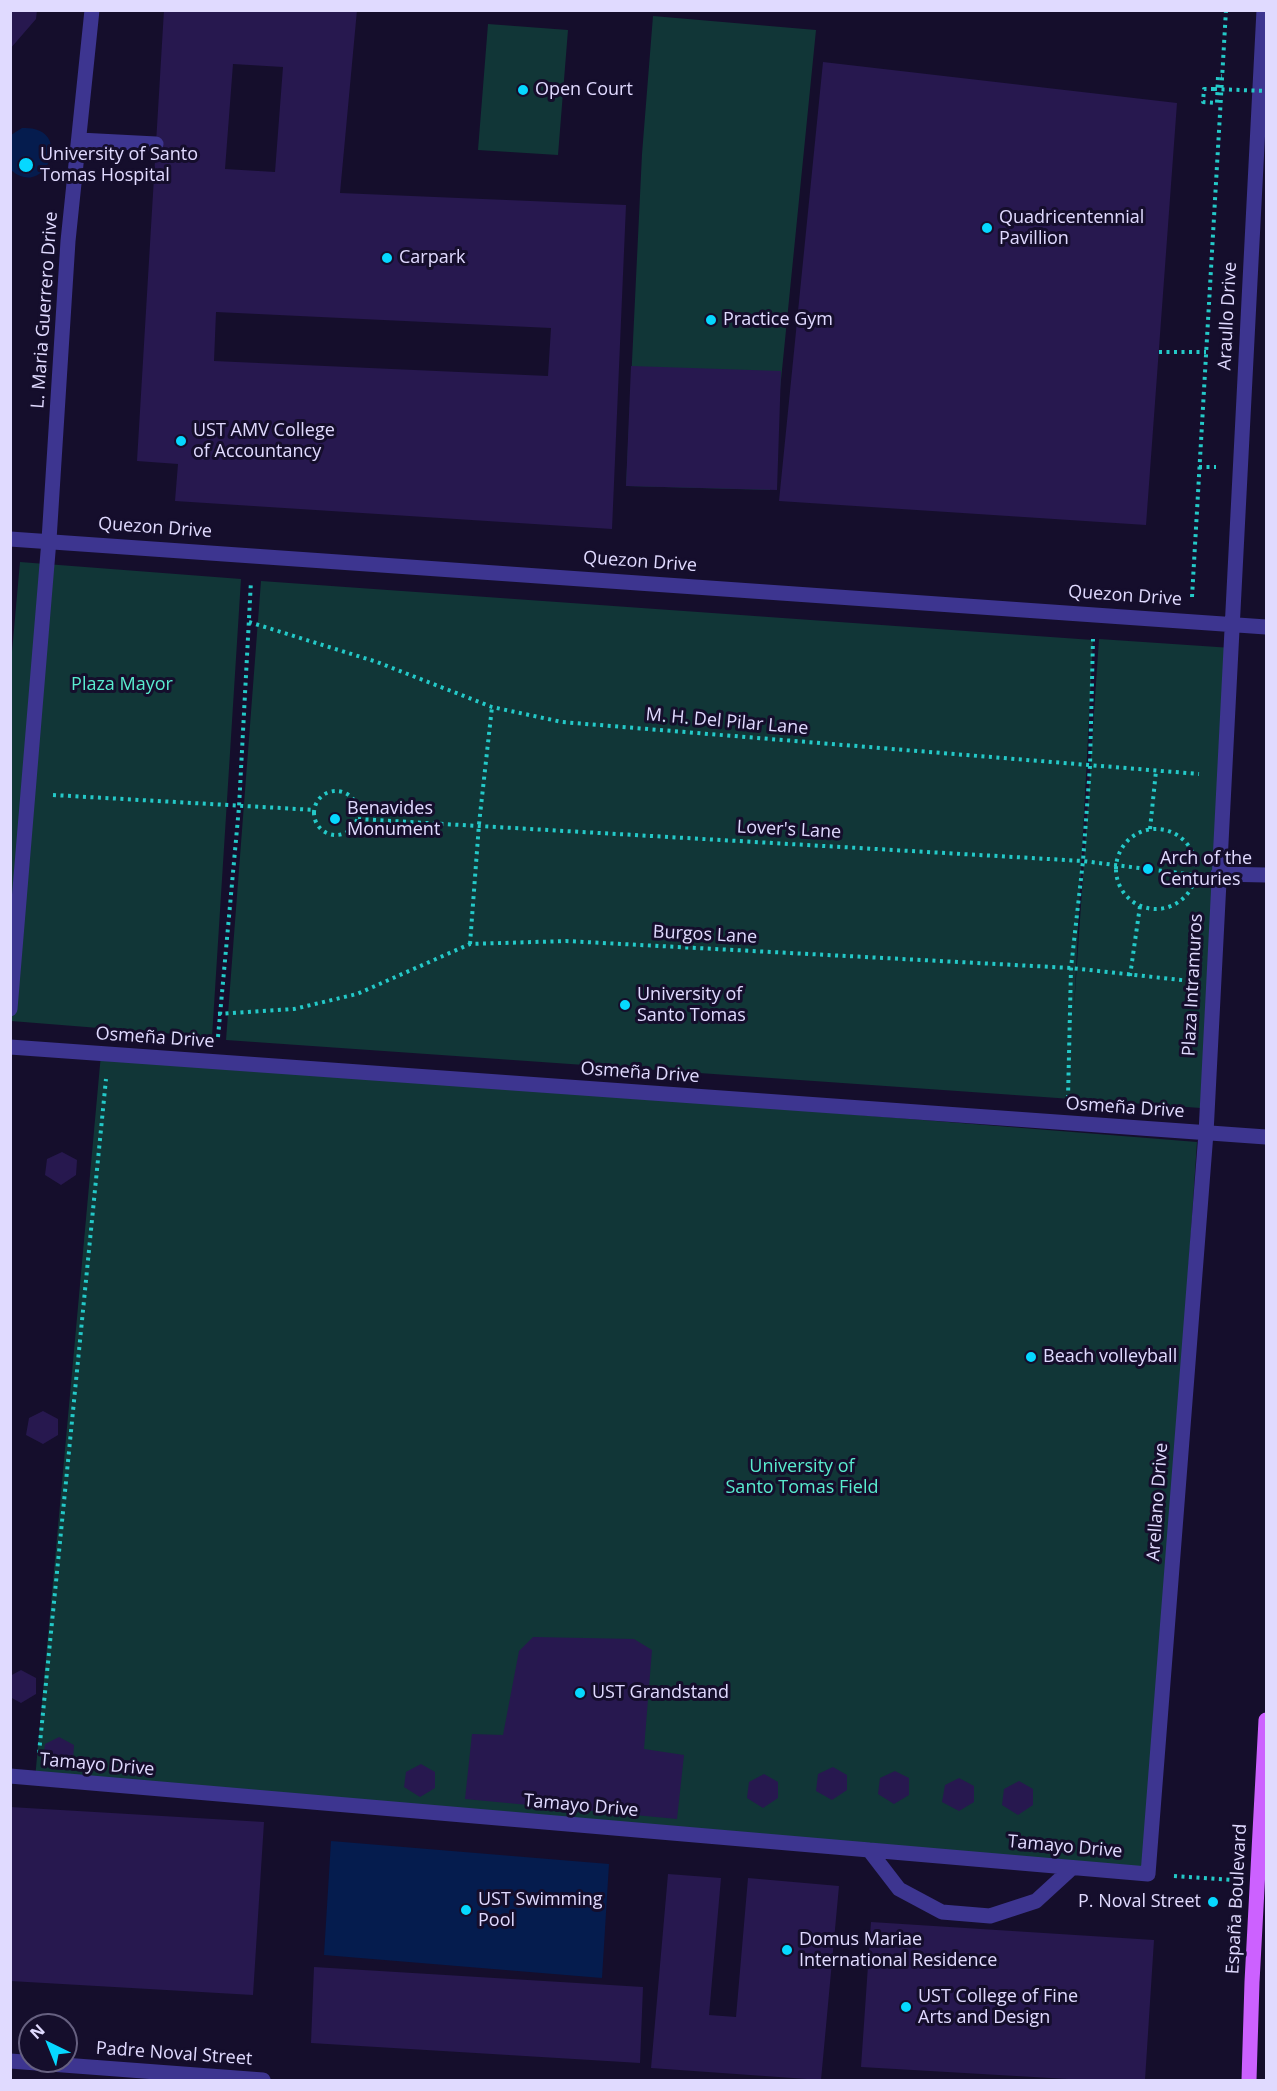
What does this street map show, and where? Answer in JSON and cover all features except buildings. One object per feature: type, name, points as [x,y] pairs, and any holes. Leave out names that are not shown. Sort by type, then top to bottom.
[{"type":"main road","name":"España Boulevard","points":[[1249,2080],[1266,1720]]},
{"type":"street","name":"L. Maria Guerrero Drive","points":[[10,1009],[50,540],[68,241],[92,10]]},
{"type":"street","name":"Araullo Drive","points":[[1230,623],[1264,10]]},
{"type":"street","points":[[79,140],[156,144]]},
{"type":"street","name":"Quezon Drive","points":[[10,539],[1094,613],[1266,627]]},
{"type":"street","name":"Plaza Intramuros","points":[[1206,1133],[1230,623]]},
{"type":"street","points":[[1218,874],[1266,875]]},
{"type":"street","name":"Osmeña Drive","points":[[10,1047],[1266,1137]]},
{"type":"street","name":"Arellano Drive","points":[[1149,1874],[1206,1133]]},
{"type":"street","name":"Tamayo Drive","points":[[10,1776],[1149,1874]]},
{"type":"street","points":[[869,1850],[899,1889],[942,1912],[981,1916],[990,1916],[1036,1900],[1072,1868]]},
{"type":"street","name":"Padre Noval Street","points":[[10,2061],[263,2080]]},
{"type":"path","points":[[1190,620],[1226,10]]},
{"type":"path","points":[[1222,76],[1218,76],[1217,103],[1203,102],[1204,89],[1214,89],[1266,91]]},
{"type":"path","points":[[1158,352],[1206,352]]},
{"type":"path","points":[[218,1062],[218,1014],[239,807],[252,555]]},
{"type":"path","points":[[1067,1123],[1071,968],[1083,861],[1090,766],[1094,613]]},
{"type":"path","name":"M. H. Del Pilar Lane","points":[[249,622],[377,662],[492,707],[562,722],[1208,775]]},
{"type":"path","points":[[470,944],[479,825],[492,707]]},
{"type":"path","points":[[1150,829],[1156,771]]},
{"type":"path","points":[[341,792],[353,799],[358,819],[349,831],[336,835],[328,834],[318,824],[315,810],[317,804],[327,793],[341,792]]},
{"type":"path","points":[[28,793],[315,810]]},
{"type":"path","name":"Lover's Lane","points":[[358,819],[1083,861],[1212,877],[1218,874]]},
{"type":"path","points":[[1150,829],[1169,831],[1186,842],[1195,859],[1196,875],[1190,890],[1175,904],[1159,908],[1140,906],[1125,894],[1120,886],[1116,865],[1127,841],[1150,829]]},
{"type":"path","points":[[1130,976],[1140,906]]},
{"type":"path","name":"Burgos Lane","points":[[218,1014],[294,1010],[357,994],[470,944],[566,941],[1071,968],[1191,981]]},
{"type":"path","points":[[41,1780],[38,1769],[106,1079],[118,1080]]},
{"type":"path","points":[[1198,1878],[1257,1882]]},
{"type":"green space","name":"Practice Gym","points":[[653,16],[816,30],[770,490],[626,486],[642,154]]},
{"type":"green space","name":"Open Court","points":[[488,24],[568,30],[558,155],[478,150]]},
{"type":"green space","name":"Plaza Mayor","points":[[20,562],[241,579],[212,1037],[11,1021],[10,674]]},
{"type":"green space","points":[[261,581],[1093,640],[1074,1008],[1099,639],[1232,648],[1201,1108],[226,1040]]},
{"type":"green space","name":"University of Santo Tomas Field","points":[[101,1054],[1197,1142],[1148,1874],[35,1779]]},
{"type":"water","points":[[22,128],[38,130],[48,138],[51,148],[50,160],[44,170],[35,176],[24,177],[11,170],[11,135]]},
{"type":"water","name":"UST Swimming Pool","points":[[331,1841],[609,1864],[602,1978],[324,1955]]},
{"type":"place","name":"Open Court","points":[[523,90]]},
{"type":"place","name":"University of Santo Tomas Hospital","points":[[26,165]]},
{"type":"place","name":"Quadricentennial Pavillion","points":[[987,228]]},
{"type":"place","name":"Carpark","points":[[387,258]]},
{"type":"place","name":"Practice Gym","points":[[711,320]]},
{"type":"place","name":"UST AMV College of Accountancy","points":[[181,441]]},
{"type":"place","name":"Benavides Monument","points":[[335,819]]},
{"type":"place","name":"Arch of the Centuries","points":[[1148,869]]},
{"type":"place","name":"University of Santo Tomas","points":[[625,1005]]},
{"type":"place","name":"Beach volleyball","points":[[1031,1357]]},
{"type":"place","name":"UST Grandstand","points":[[580,1693]]},
{"type":"place","name":"P. Noval Street","points":[[1213,1902]]},
{"type":"place","name":"UST Swimming Pool","points":[[466,1910]]},
{"type":"place","name":"Domus Mariae International Residence","points":[[787,1950]]},
{"type":"place","name":"UST College of Fine Arts and Design","points":[[906,2007]]}]
